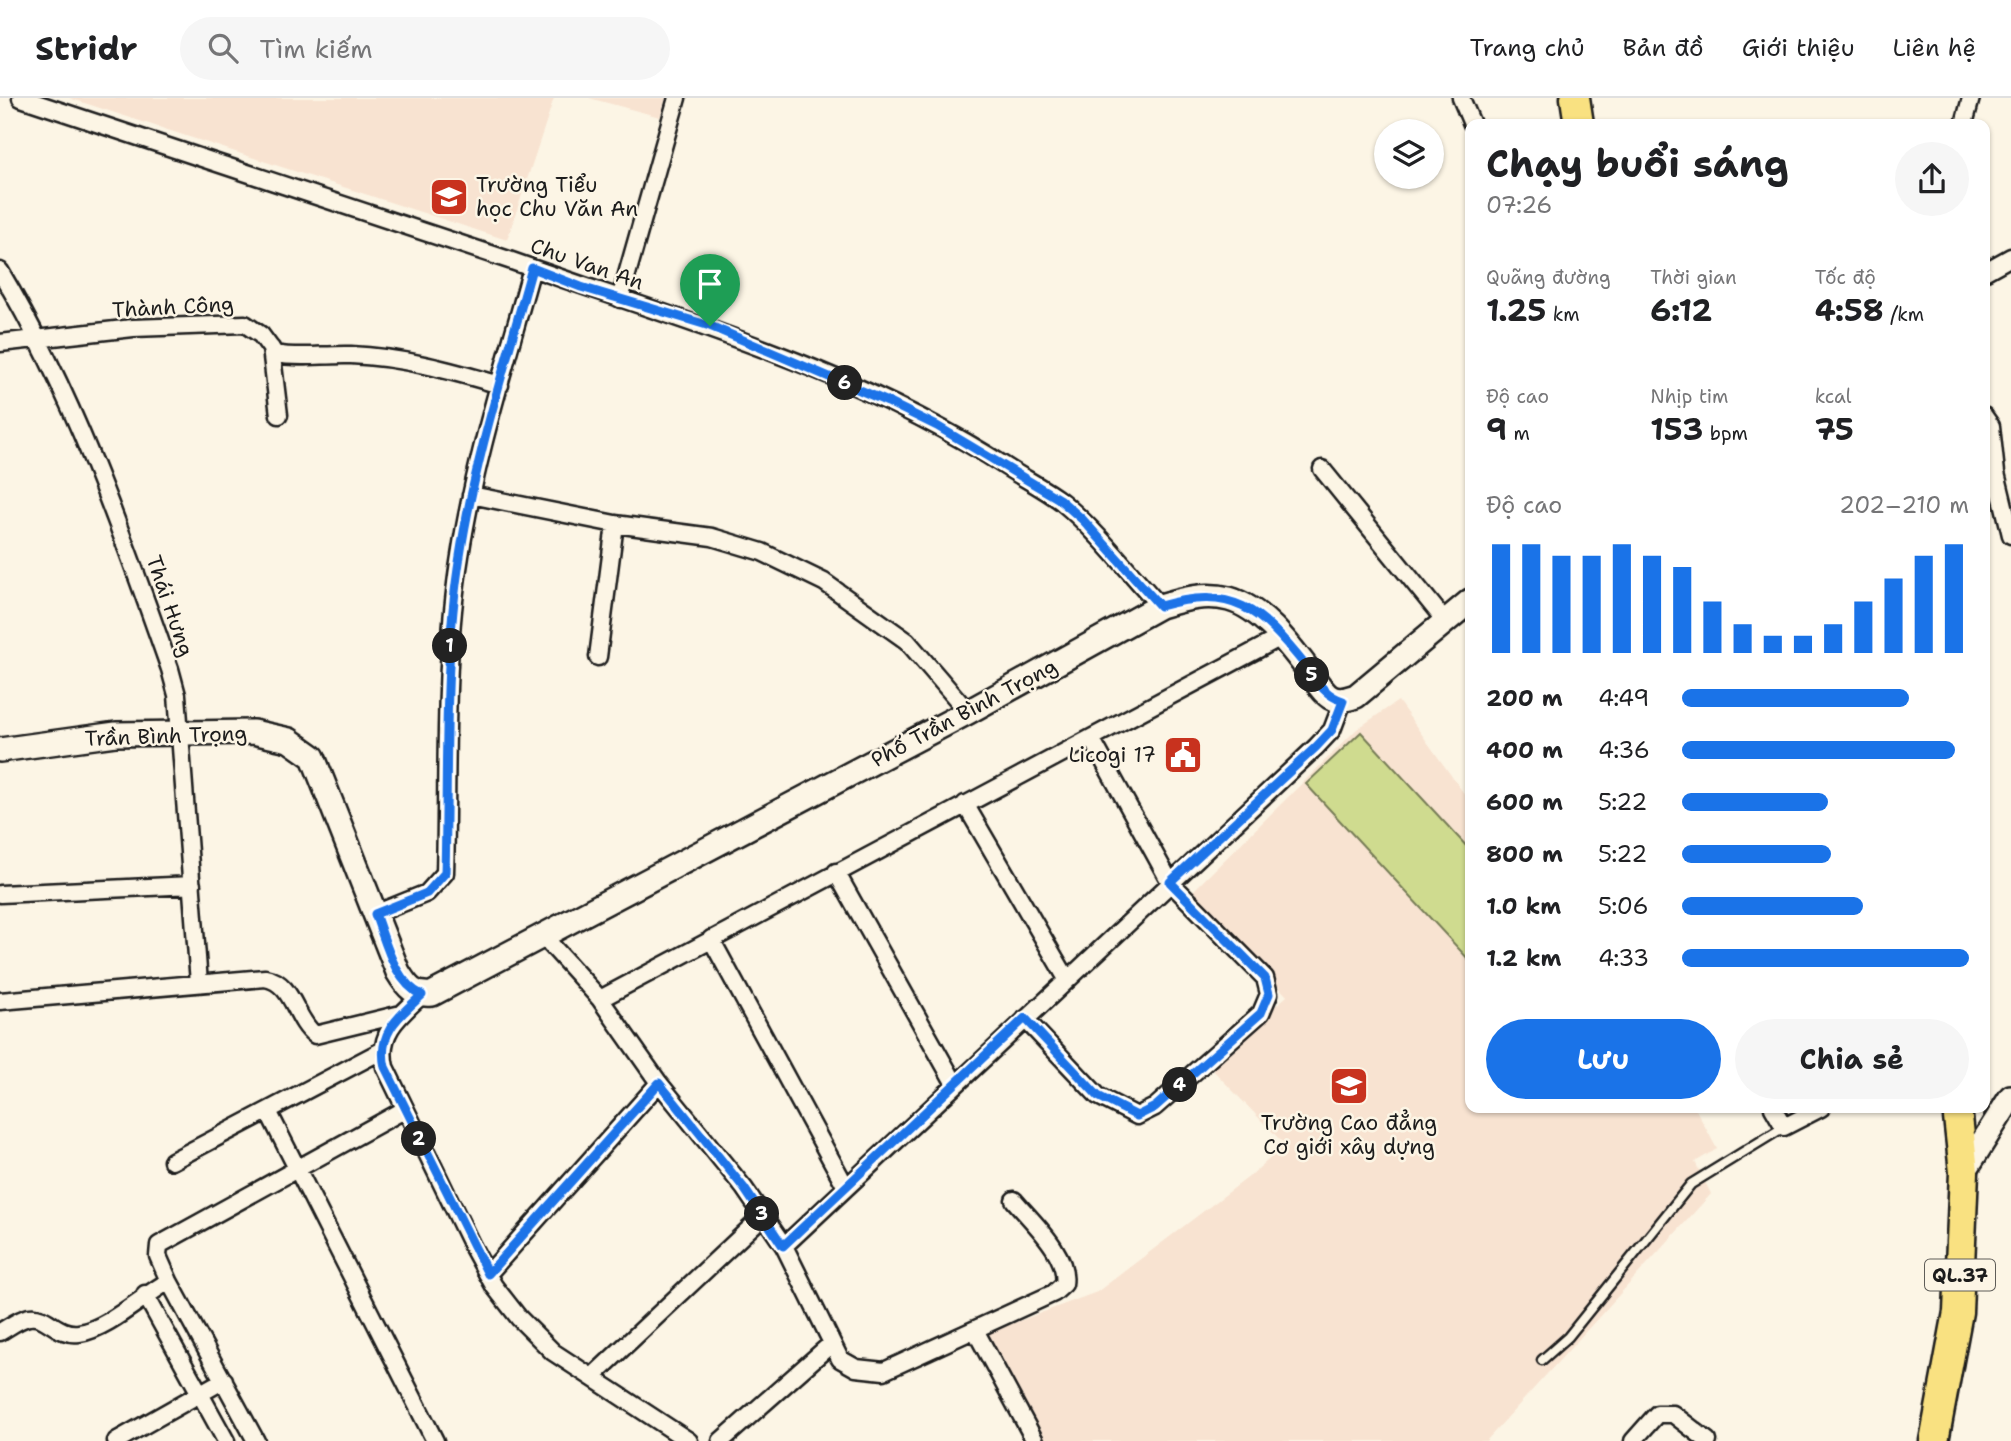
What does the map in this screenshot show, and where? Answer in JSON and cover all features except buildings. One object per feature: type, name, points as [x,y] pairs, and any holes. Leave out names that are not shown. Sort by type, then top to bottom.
[{"type":"highway","points":[[1575,98],[1578,119]]},
{"type":"highway","name":"QL.37","points":[[1934,1441],[1958,1312],[1964,1172],[1958,1113]]},
{"type":"street","name":"Chu Van An","points":[[21,98],[620,299],[710,326],[888,402],[982,451],[1059,499],[1083,520],[1160,606]]},
{"type":"street","points":[[620,299],[677,98]]},
{"type":"street","points":[[1461,98],[1470,119]]},
{"type":"street","points":[[1965,119],[1970,98]]},
{"type":"street","points":[[1990,269],[2011,257]]},
{"type":"street","points":[[375,914],[427,893],[445,873],[451,637],[459,558],[471,495],[532,268]]},
{"type":"street","name":"Thái Hưng","points":[[0,271],[39,338],[111,502],[170,669],[177,695],[199,983]]},
{"type":"street","name":"Thành Công","points":[[0,343],[132,328],[244,324],[261,335],[275,354],[290,357],[352,355],[435,366],[500,385]]},
{"type":"street","points":[[271,348],[279,415]]},
{"type":"street","points":[[1990,425],[1996,473],[2011,535]]},
{"type":"street","points":[[1322,469],[1446,622]]},
{"type":"street","points":[[471,495],[615,524],[740,544],[824,582],[908,641],[968,712]]},
{"type":"street","points":[[598,657],[615,524]]},
{"type":"street","name":"Phố Trần Bình Trọng","points":[[422,995],[449,988],[968,712],[1160,606],[1190,597],[1211,596],[1233,600],[1255,614],[1281,637],[1329,696],[1343,701]]},
{"type":"street","points":[[783,1246],[1316,747],[1332,730],[1343,701],[1356,696],[1465,605]]},
{"type":"street","points":[[600,999],[1281,637]]},
{"type":"street","name":"Trần Bình Trọng","points":[[0,750],[116,734],[253,732],[289,740],[313,757],[398,972],[409,989],[422,995]]},
{"type":"street","points":[[1025,1018],[1098,1096],[1137,1116],[1155,1107],[1261,1013],[1269,994],[1265,978],[1170,882],[1091,737]]},
{"type":"street","points":[[965,804],[1067,979]]},
{"type":"street","points":[[835,872],[955,1084]]},
{"type":"street","points":[[0,894],[192,885]]},
{"type":"street","points":[[544,937],[600,999],[659,1083],[763,1216],[783,1246],[840,1359],[856,1368],[884,1371],[1054,1293],[1064,1284],[1066,1273],[1055,1251],[1014,1200]]},
{"type":"street","points":[[711,939],[846,1187]]},
{"type":"street","points":[[0,1001],[199,983],[275,980],[283,986],[307,1029],[315,1035],[401,1014]]},
{"type":"street","points":[[422,995],[401,1014],[385,1034],[381,1051],[404,1110],[488,1274],[519,1318],[553,1352],[592,1377],[671,1436],[689,1441]]},
{"type":"street","points":[[172,1161],[381,1051]]},
{"type":"street","points":[[488,1274],[659,1083]]},
{"type":"street","points":[[1964,1172],[2011,1097]]},
{"type":"street","points":[[257,1441],[169,1281],[158,1256],[159,1245],[404,1110]]},
{"type":"street","points":[[268,1111],[434,1441]]},
{"type":"street","points":[[1776,1113],[1784,1127],[1811,1113]]},
{"type":"street","points":[[592,1377],[763,1216]]},
{"type":"street","points":[[0,1332],[27,1317],[40,1317],[63,1333],[82,1333],[103,1324],[145,1294],[169,1281]]},
{"type":"street","points":[[145,1294],[226,1441]]},
{"type":"street","points":[[975,1330],[1035,1441]]},
{"type":"street","points":[[721,1441],[831,1344]]},
{"type":"street","points":[[116,1441],[224,1380]]},
{"type":"street","points":[[1633,1441],[1657,1414],[1673,1414],[1707,1441]]},
{"type":"lane","points":[[1542,1360],[1568,1337],[1691,1184],[1784,1127]]},
{"type":"shaded area","name":"Trường Tiểu học Chu Văn An","points":[[69,98],[554,98],[507,240]]},
{"type":"shaded area","points":[[589,98],[666,98],[660,117]]},
{"type":"shaded area","name":"Trường Cao đẳng Cơ giới xây dựng","points":[[1398,701],[1465,795],[1465,1113],[1698,1113],[1717,1149],[1695,1162],[1711,1194],[1486,1441],[1045,1441],[987,1333],[1097,1292],[1250,1176],[1285,1145],[1208,1065],[1287,996],[1192,892],[1357,729]]},
{"type":"green space","points":[[1361,732],[1465,845],[1465,956],[1306,784]]},
{"type":"place","name":"Trường Tiểu học Chu Văn An","points":[[449,197]]},
{"type":"place","name":"Licogi 17","points":[[1183,755]]},
{"type":"place","name":"Trường Cao đẳng Cơ giới xây dựng","points":[[1349,1086]]},
{"type":"route","points":[[532,268],[581,287],[710,326],[888,402],[982,451],[1059,499],[1083,520],[1160,606],[1190,597],[1211,596],[1233,600],[1255,614],[1288,644],[1329,696],[1343,701],[1332,730],[1316,747],[1170,882],[1265,978],[1269,994],[1261,1013],[1155,1107],[1137,1116],[1098,1096],[1025,1018],[783,1246],[744,1188],[659,1083],[488,1274],[431,1165],[385,1067],[381,1051],[385,1034],[401,1014],[422,995],[409,989],[398,972],[375,914],[427,893],[438,885],[445,873],[451,637],[459,558],[471,495],[532,268]]}]
